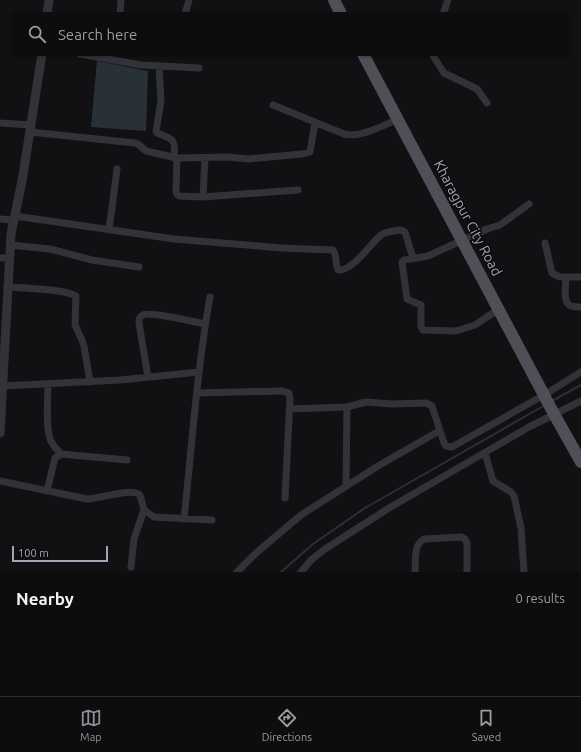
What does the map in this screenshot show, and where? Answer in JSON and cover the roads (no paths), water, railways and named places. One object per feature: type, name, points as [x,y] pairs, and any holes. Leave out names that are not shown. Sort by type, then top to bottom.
[{"type":"main road","points":[[334,0],[340,12]]},
{"type":"main road","name":"Kharagpur City Road","points":[[364,56],[549,403],[580,458]]},
{"type":"street","points":[[47,12],[49,0]]},
{"type":"street","points":[[120,12],[121,0]]},
{"type":"street","points":[[186,12],[189,0]]},
{"type":"street","points":[[444,12],[448,0]]},
{"type":"street","points":[[0,427],[3,308],[8,287],[4,258],[10,245],[22,181],[42,56]]},
{"type":"street","points":[[91,56],[141,65],[199,68]]},
{"type":"street","points":[[433,56],[444,73],[477,89],[487,103]]},
{"type":"street","points":[[159,66],[161,101],[156,131],[157,133],[172,139],[174,142],[177,194],[182,196],[203,197],[298,190]]},
{"type":"street","points":[[273,105],[350,136],[375,129],[398,119]]},
{"type":"street","points":[[0,123],[30,129],[135,142],[146,151],[176,158],[232,157],[249,159],[306,153],[311,150],[315,123]]},
{"type":"street","points":[[203,197],[205,158]]},
{"type":"street","points":[[109,230],[117,169]]},
{"type":"street","points":[[499,309],[475,325],[463,329],[451,331],[423,330],[421,327],[421,305],[407,299],[402,262],[404,260],[428,256],[487,229],[500,226],[529,204]]},
{"type":"street","points":[[0,218],[14,218],[212,242],[282,248],[333,250],[335,252],[338,270],[341,270],[355,262],[381,235],[402,230],[405,232],[413,258]]},
{"type":"street","points":[[545,243],[552,273],[555,276],[581,277]]},
{"type":"street","points":[[10,245],[50,249],[92,260],[139,267]]},
{"type":"street","points":[[566,277],[566,299],[568,304],[571,306],[581,307]]},
{"type":"street","points":[[8,287],[54,291],[73,294],[76,296],[75,325],[84,346],[90,382]]},
{"type":"street","points":[[184,519],[199,372],[210,297]]},
{"type":"street","points":[[148,377],[139,323],[141,316],[145,314],[155,314],[205,324]]},
{"type":"street","points":[[2,384],[90,382],[199,372]]},
{"type":"street","points":[[301,572],[325,549],[389,508],[485,453],[549,403],[581,372]]},
{"type":"street","points":[[48,384],[49,437],[51,442],[61,454]]},
{"type":"street","points":[[197,393],[286,391],[289,393],[285,498]]},
{"type":"street","points":[[289,408],[347,406],[366,402],[430,404],[432,406],[444,443],[446,446],[452,447],[549,403],[581,400]]},
{"type":"street","points":[[346,486],[347,406]]},
{"type":"street","points":[[237,572],[256,553],[301,515],[346,486],[439,431]]},
{"type":"street","points":[[485,453],[493,481],[511,492],[514,496],[521,528],[524,572]]},
{"type":"street","points":[[47,491],[55,458],[61,454],[127,460]]},
{"type":"street","points":[[0,481],[87,499],[96,499],[114,494],[134,492],[140,495],[144,510],[134,540],[131,567]]},
{"type":"street","points":[[144,510],[154,517],[212,520]]},
{"type":"street","points":[[415,572],[416,547],[419,542],[424,539],[461,537],[465,539],[467,543],[468,572]]},
{"type":"waterway","points":[[552,401],[581,385]]},
{"type":"waterway","points":[[281,572],[313,544],[365,508],[545,405]]}]
